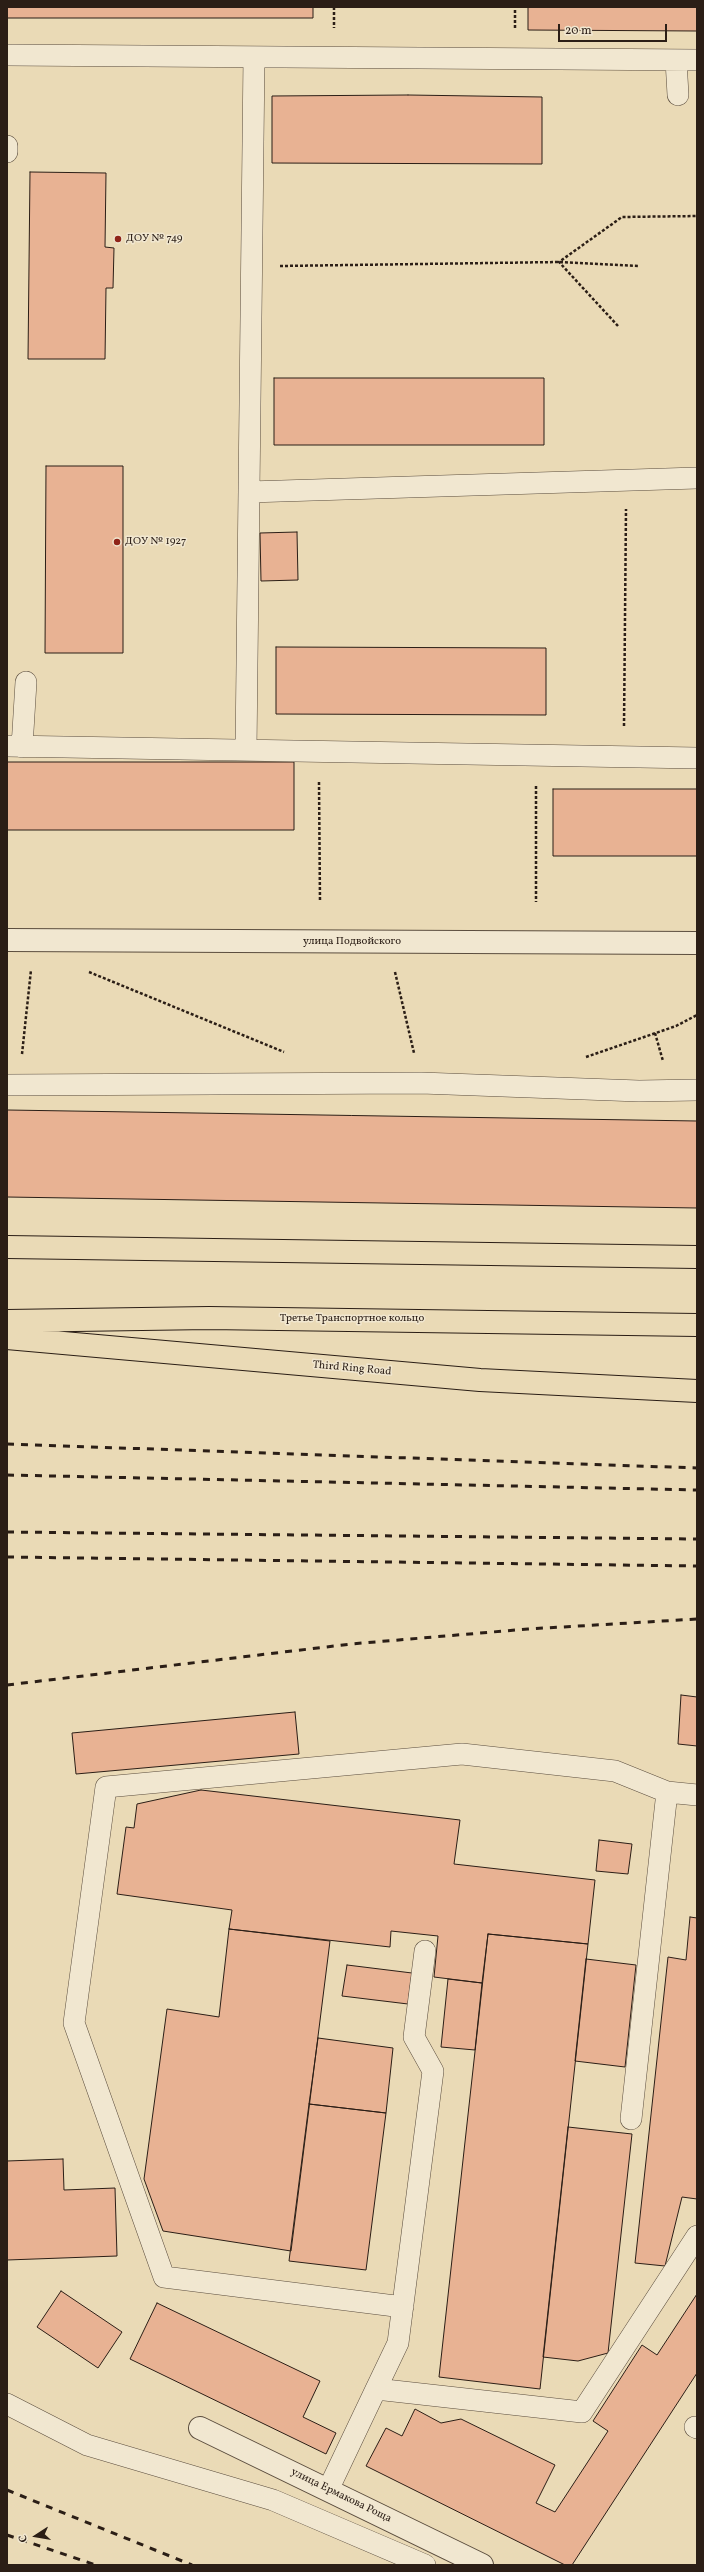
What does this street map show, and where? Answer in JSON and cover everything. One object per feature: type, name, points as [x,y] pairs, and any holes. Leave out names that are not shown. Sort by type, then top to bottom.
[{"type":"main road","points":[[7,1247],[697,1257]]},
{"type":"main road","name":"Третье Транспортное кольцо","points":[[7,1320],[209,1318],[697,1325]]},
{"type":"main road","name":"Third Ring Road","points":[[7,1338],[480,1380],[697,1391]]},
{"type":"street","name":"улица Подвойского","points":[[7,940],[697,944]]},
{"type":"street","name":"улица Ермакова Роща","points":[[200,2428],[482,2565]]},
{"type":"lane","points":[[7,55],[697,60]]},
{"type":"lane","points":[[246,750],[254,57]]},
{"type":"lane","points":[[676,60],[678,95]]},
{"type":"lane","points":[[7,146],[7,152]]},
{"type":"lane","points":[[249,492],[697,478]]},
{"type":"lane","points":[[26,682],[14,746],[697,758]]},
{"type":"lane","points":[[13,1085],[421,1083],[631,1090],[697,1090]]},
{"type":"lane","points":[[403,2307],[164,2277],[74,2023],[106,1787],[462,1754],[615,1771],[667,1792],[697,1795]]},
{"type":"lane","points":[[632,2119],[667,1792]]},
{"type":"lane","points":[[328,2490],[398,2343],[433,2071],[414,2037],[425,1951]]},
{"type":"lane","points":[[376,2389],[582,2412],[697,2236]]},
{"type":"lane","points":[[7,2404],[87,2445],[273,2500],[425,2565]]},
{"type":"path","points":[[560,262],[622,217],[697,216]]},
{"type":"path","points":[[252,266],[560,262],[638,266]]},
{"type":"path","points":[[560,262],[618,326]]},
{"type":"path","points":[[624,757],[627,479]]},
{"type":"path","points":[[319,752],[320,902]]},
{"type":"path","points":[[536,755],[536,902]]},
{"type":"path","points":[[13,1085],[32,961]]},
{"type":"path","points":[[394,967],[421,1083]]},
{"type":"path","points":[[83,970],[288,1054]]},
{"type":"path","points":[[583,1058],[676,1026],[697,1015]]},
{"type":"building","points":[[7,7],[313,7],[313,18],[7,18]]},
{"type":"building","points":[[528,7],[697,7],[697,31],[528,30]]},
{"type":"building","points":[[408,95],[542,97],[542,164],[272,163],[272,96]]},
{"type":"building","points":[[30,172],[106,173],[105,247],[114,248],[113,288],[106,288],[105,359],[28,359]]},
{"type":"building","points":[[274,378],[544,378],[544,445],[274,445]]},
{"type":"building","points":[[46,466],[123,466],[123,653],[45,653]]},
{"type":"building","points":[[297,532],[298,580],[261,581],[260,533]]},
{"type":"building","points":[[276,647],[546,648],[546,715],[276,714]]},
{"type":"building","points":[[7,762],[294,762],[294,830],[7,830]]},
{"type":"building","points":[[553,789],[697,789],[697,856],[553,856]]},
{"type":"building","points":[[7,1110],[697,1121],[697,1208],[7,1197]]},
{"type":"building","points":[[681,1695],[697,1697],[697,1746],[678,1744]]},
{"type":"building","points":[[295,1712],[299,1754],[76,1774],[72,1733]]},
{"type":"building","points":[[201,1790],[460,1820],[454,1864],[595,1880],[588,1944],[488,1934],[482,1983],[434,1977],[438,1936],[391,1931],[390,1947],[229,1929],[232,1910],[117,1894],[126,1827],[134,1828],[137,1804]]},
{"type":"building","points":[[599,1840],[632,1844],[628,1874],[596,1871]]},
{"type":"building","points":[[690,1917],[697,1918],[697,2199],[682,2197],[665,2266],[635,2263],[668,1957],[686,1960]]},
{"type":"building","points":[[229,1929],[330,1941],[291,2251],[163,2231],[144,2179],[167,2009],[219,2017]]},
{"type":"building","points":[[488,1934],[588,1944],[540,2389],[439,2377]]},
{"type":"building","points":[[586,1959],[636,1965],[625,2067],[575,2061]]},
{"type":"building","points":[[347,1965],[412,1973],[408,2004],[342,1996]]},
{"type":"building","points":[[448,1979],[482,1983],[475,2050],[441,2047]]},
{"type":"building","points":[[318,2038],[393,2048],[386,2113],[309,2104]]},
{"type":"building","points":[[309,2104],[386,2113],[366,2270],[289,2261]]},
{"type":"building","points":[[568,2127],[632,2134],[608,2353],[578,2361],[543,2357]]},
{"type":"building","points":[[63,2159],[64,2190],[115,2188],[117,2256],[7,2260],[7,2161]]},
{"type":"building","points":[[61,2291],[122,2332],[98,2368],[37,2327]]},
{"type":"building","points":[[697,2294],[697,2373],[572,2565],[565,2565],[366,2466],[386,2428],[402,2436],[415,2409],[441,2423],[461,2419],[555,2465],[536,2503],[555,2512],[608,2431],[593,2421],[642,2345],[657,2355]]},
{"type":"building","points":[[157,2303],[320,2381],[303,2417],[336,2433],[326,2454],[130,2359]]},
{"type":"railway","points":[[7,1444],[697,1468]]},
{"type":"railway","points":[[7,1475],[697,1490]]},
{"type":"railway","points":[[7,1532],[697,1539]]},
{"type":"railway","points":[[7,1557],[697,1566]]},
{"type":"railway","points":[[7,1685],[351,1644],[528,1629],[697,1619]]},
{"type":"railway","points":[[7,2490],[192,2565]]},
{"type":"railway","points":[[7,2535],[96,2565]]},
{"type":"place","name":"ДОУ № 749","points":[[118,239]]},
{"type":"place","name":"ДОУ № 1927","points":[[117,542]]}]
